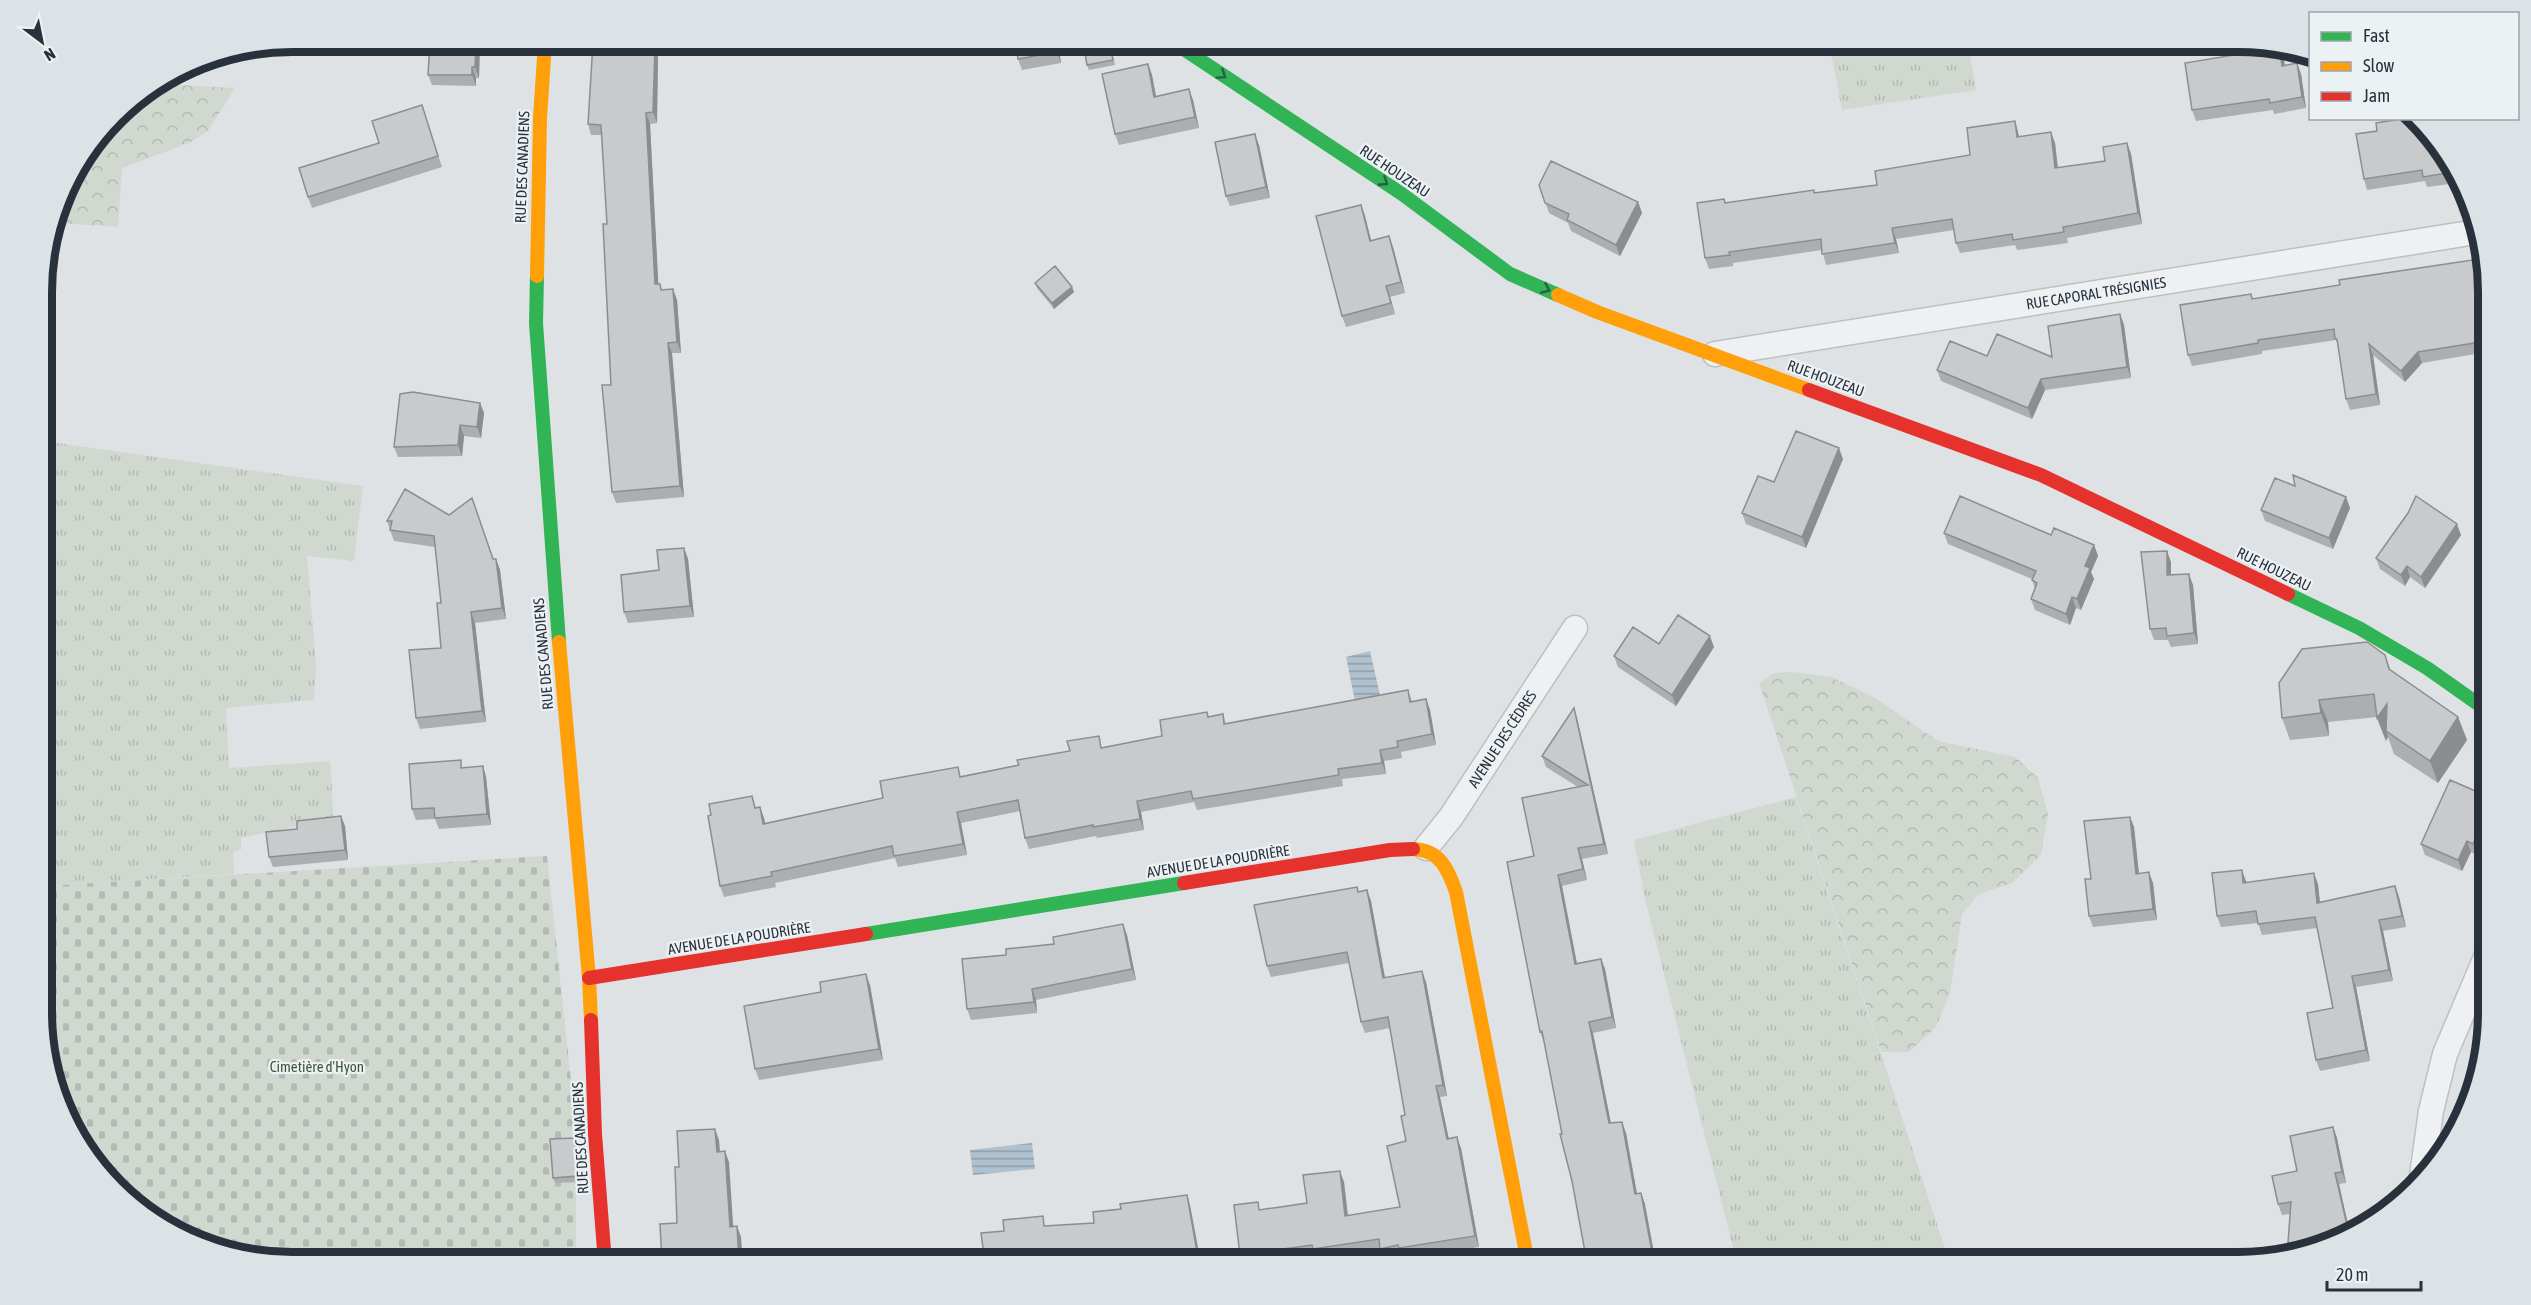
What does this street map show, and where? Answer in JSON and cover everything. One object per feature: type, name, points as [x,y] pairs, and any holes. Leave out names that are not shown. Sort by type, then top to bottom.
[{"type":"street","name":"RUE DES CANADIENS","points":[[544,52],[540,118],[536,323],[554,585],[589,978],[595,1134],[604,1252]]},
{"type":"street","name":"RUE HOUZEAU","points":[[1188,52],[1402,194],[1510,274],[1598,312],[2041,475],[2359,628],[2427,668],[2478,704]]},
{"type":"street","name":"RUE CAPORAL TRÉSIGNIES","points":[[1715,354],[2471,233]]},
{"type":"street","name":"AVENUE DES CÈDRES","points":[[1426,848],[1451,817],[1575,628]]},
{"type":"street","name":"AVENUE DE LA POUDRIÈRE","points":[[589,978],[1378,852],[1426,848]]},
{"type":"street","points":[[1426,848],[1439,857],[1449,871],[1456,892],[1526,1252]]},
{"type":"street","points":[[2423,1166],[2431,1111],[2445,1054],[2478,976]]},
{"type":"green space","points":[[1831,52],[1970,52],[1976,90],[1842,110]]},
{"type":"green space","points":[[173,85],[235,88],[208,131],[189,143],[122,168],[118,227],[63,223],[77,186],[93,159],[112,134],[146,102]]},
{"type":"green space","points":[[52,442],[363,486],[354,561],[307,556],[316,664],[314,700],[226,708],[229,768],[330,761],[334,824],[292,827],[241,838],[241,850],[233,852],[234,874],[52,885]]},
{"type":"green space","points":[[1793,672],[1831,677],[1872,696],[1938,741],[2015,757],[2038,778],[2048,814],[2041,855],[2012,883],[1979,894],[1962,914],[1950,993],[1936,1027],[1909,1052],[1881,1052],[1759,683],[1774,673]]},
{"type":"green space","points":[[1796,797],[1946,1252],[1734,1252],[1645,899],[1634,840]]},
{"type":"green space","name":"Cimetière d'Hyon","points":[[547,856],[576,1127],[576,1247],[488,1252],[277,1252],[246,1248],[215,1240],[186,1228],[159,1212],[134,1193],[102,1159],[77,1119],[65,1090],[57,1059],[53,1028],[52,886]]},
{"type":"water","points":[[1370,651],[1380,695],[1355,701],[1346,657]]},
{"type":"water","points":[[1032,1143],[1035,1169],[973,1175],[970,1150]]},
{"type":"building","points":[[429,52],[476,52],[472,75],[428,75]]},
{"type":"building","points":[[592,52],[655,52],[653,112],[646,113],[655,284],[660,284],[661,290],[673,289],[677,342],[668,343],[680,486],[612,492],[602,385],[611,385],[603,224],[607,224],[601,125],[588,124]]},
{"type":"building","points":[[1017,52],[1057,52],[1018,59]]},
{"type":"building","points":[[1085,52],[1111,52],[1113,60],[1087,65]]},
{"type":"building","points":[[2248,53],[2281,56],[2282,66],[2297,63],[2302,97],[2270,103],[2269,99],[2192,110],[2185,63]]},
{"type":"building","points":[[1148,64],[1154,97],[1189,89],[1195,117],[1115,134],[1102,74]]},
{"type":"building","points":[[422,105],[438,156],[308,197],[299,168],[379,143],[372,121]]},
{"type":"building","points":[[2405,120],[2429,146],[2446,173],[2423,177],[2422,170],[2364,179],[2356,134],[2377,131],[2376,123]]},
{"type":"building","points":[[2015,121],[2017,137],[2051,132],[2055,168],[2105,161],[2103,147],[2127,143],[2138,213],[2063,227],[2064,232],[2013,240],[2012,234],[1956,243],[1952,219],[1892,228],[1895,243],[1822,254],[1821,239],[1729,252],[1730,255],[1705,258],[1697,203],[1724,199],[1725,203],[1814,190],[1814,193],[1877,185],[1875,171],[1970,155],[1967,128]]},
{"type":"building","points":[[1255,134],[1266,187],[1226,196],[1215,142]]},
{"type":"building","points":[[1551,161],[1638,202],[1616,245],[1567,220],[1569,214],[1545,203],[1539,185]]},
{"type":"building","points":[[1361,205],[1370,241],[1389,236],[1401,282],[1386,286],[1391,303],[1342,316],[1316,216]]},
{"type":"building","points":[[2476,260],[2478,342],[2418,352],[2401,371],[2369,344],[2376,394],[2346,399],[2334,329],[2258,340],[2258,343],[2188,355],[2180,305],[2251,294],[2252,299],[2340,285],[2339,280]]},
{"type":"building","points":[[1055,266],[1072,287],[1052,303],[1035,283]]},
{"type":"building","points":[[2120,314],[2127,367],[2041,379],[2028,408],[1937,370],[1950,341],[1987,356],[1997,334],[2052,357],[2048,326]]},
{"type":"building","points":[[413,392],[480,403],[477,427],[460,425],[458,445],[394,447],[400,394]]},
{"type":"building","points":[[1796,431],[1839,448],[1802,537],[1742,513],[1758,476],[1774,482]]},
{"type":"building","points":[[2293,475],[2346,497],[2329,538],[2261,510],[2275,478],[2295,486]]},
{"type":"building","points":[[405,489],[449,515],[472,498],[493,559],[496,559],[502,608],[471,612],[482,711],[416,718],[409,650],[441,648],[437,603],[441,603],[434,536],[390,530],[392,521],[387,521]]},
{"type":"building","points":[[1960,496],[2051,535],[2054,528],[2094,545],[2085,566],[2090,568],[2077,599],[2072,597],[2066,614],[2031,599],[2037,583],[2032,580],[2036,571],[1944,533]]},
{"type":"building","points":[[2416,496],[2457,524],[2421,577],[2407,566],[2401,575],[2376,558],[2408,513]]},
{"type":"building","points":[[684,548],[690,606],[624,612],[621,575],[659,570],[657,550]]},
{"type":"building","points":[[2167,551],[2167,575],[2189,574],[2194,633],[2167,636],[2166,628],[2150,629],[2141,552]]},
{"type":"building","points":[[1678,615],[1710,636],[1672,695],[1614,656],[1633,627],[1659,644]]},
{"type":"building","points":[[2367,642],[2385,655],[2389,669],[2458,717],[2430,761],[2386,731],[2387,704],[2377,718],[2374,694],[2319,700],[2321,713],[2282,718],[2279,683],[2302,649]]},
{"type":"building","points":[[1408,690],[1410,702],[1426,699],[1432,734],[1397,741],[1398,747],[1380,750],[1382,763],[1338,769],[1339,775],[1193,799],[1191,791],[1137,801],[1140,819],[1025,838],[1018,800],[957,812],[963,844],[894,856],[892,846],[771,872],[772,876],[720,886],[708,816],[711,815],[709,804],[752,796],[755,808],[760,807],[763,824],[883,798],[880,781],[958,767],[960,777],[1019,765],[1017,760],[1070,751],[1067,741],[1099,736],[1101,748],[1162,736],[1160,720],[1207,712],[1208,717],[1223,714],[1224,724]]},
{"type":"building","points":[[1574,708],[1604,844],[1578,848],[1583,869],[1558,875],[1575,964],[1601,959],[1612,1017],[1589,1022],[1609,1123],[1622,1122],[1635,1194],[1641,1193],[1652,1252],[1585,1252],[1507,862],[1534,856],[1522,798],[1588,785],[1542,756]]},
{"type":"building","points":[[461,760],[461,768],[483,766],[487,814],[435,818],[434,808],[412,809],[409,764]]},
{"type":"building","points":[[2450,780],[2478,792],[2478,832],[2473,844],[2467,841],[2458,860],[2421,844]]},
{"type":"building","points":[[341,816],[345,850],[269,857],[266,832],[297,829],[297,821]]},
{"type":"building","points":[[2130,817],[2136,874],[2149,872],[2153,909],[2089,916],[2085,879],[2091,879],[2084,821]]},
{"type":"building","points":[[2242,870],[2243,883],[2314,873],[2317,903],[2395,886],[2402,916],[2379,920],[2389,970],[2352,976],[2366,1050],[2316,1060],[2307,1013],[2333,1008],[2315,917],[2258,924],[2256,911],[2217,916],[2212,873]]},
{"type":"building","points":[[1357,887],[1358,892],[1367,890],[1383,978],[1422,971],[1443,1085],[1436,1086],[1447,1139],[1457,1137],[1475,1236],[1399,1248],[1398,1245],[1380,1249],[1379,1239],[1313,1249],[1312,1245],[1262,1252],[1240,1252],[1234,1205],[1258,1202],[1259,1210],[1307,1203],[1303,1175],[1340,1171],[1345,1216],[1400,1207],[1387,1146],[1406,1141],[1401,1116],[1405,1115],[1388,1017],[1361,1022],[1347,952],[1267,966],[1254,905]]},
{"type":"building","points":[[1123,924],[1132,969],[1032,989],[1034,1002],[967,1009],[962,959],[1006,955],[1006,949],[1054,944],[1053,937]]},
{"type":"building","points":[[866,974],[879,1049],[755,1069],[744,1006],[821,992],[820,982]]},
{"type":"building","points":[[2333,1127],[2342,1172],[2335,1173],[2349,1226],[2316,1240],[2288,1247],[2291,1202],[2278,1204],[2272,1176],[2297,1171],[2290,1136]]},
{"type":"building","points":[[715,1129],[717,1152],[725,1151],[730,1227],[737,1226],[738,1252],[661,1252],[660,1224],[677,1223],[675,1167],[679,1167],[677,1131]]},
{"type":"building","points":[[575,1138],[577,1176],[553,1178],[550,1139]]},
{"type":"building","points":[[1187,1195],[1197,1252],[984,1252],[981,1233],[1004,1231],[1003,1220],[1043,1216],[1044,1226],[1094,1223],[1093,1212],[1121,1209],[1120,1204]]},
{"type":"traffic: fast","points":[[1188,52],[1402,194],[1510,274],[1558,295]]},
{"type":"traffic: fast","points":[[537,276],[536,323],[559,642]]},
{"type":"traffic: fast","points":[[2288,594],[2359,628],[2427,668],[2478,704]]},
{"type":"traffic: fast","points":[[866,934],[1184,883]]},
{"type":"traffic: slow","points":[[537,276],[540,118],[544,52]]},
{"type":"traffic: slow","points":[[1558,295],[1597,312],[1809,390]]},
{"type":"traffic: slow","points":[[559,642],[591,1020]]},
{"type":"traffic: slow","points":[[1413,849],[1430,853],[1442,862],[1456,892],[1526,1252]]},
{"type":"traffic: jam","points":[[1809,390],[2041,475],[2288,594]]},
{"type":"traffic: jam","points":[[1184,883],[1390,850],[1413,849]]},
{"type":"traffic: jam","points":[[589,978],[866,934]]},
{"type":"traffic: jam","points":[[591,1020],[595,1134],[604,1252]]}]
